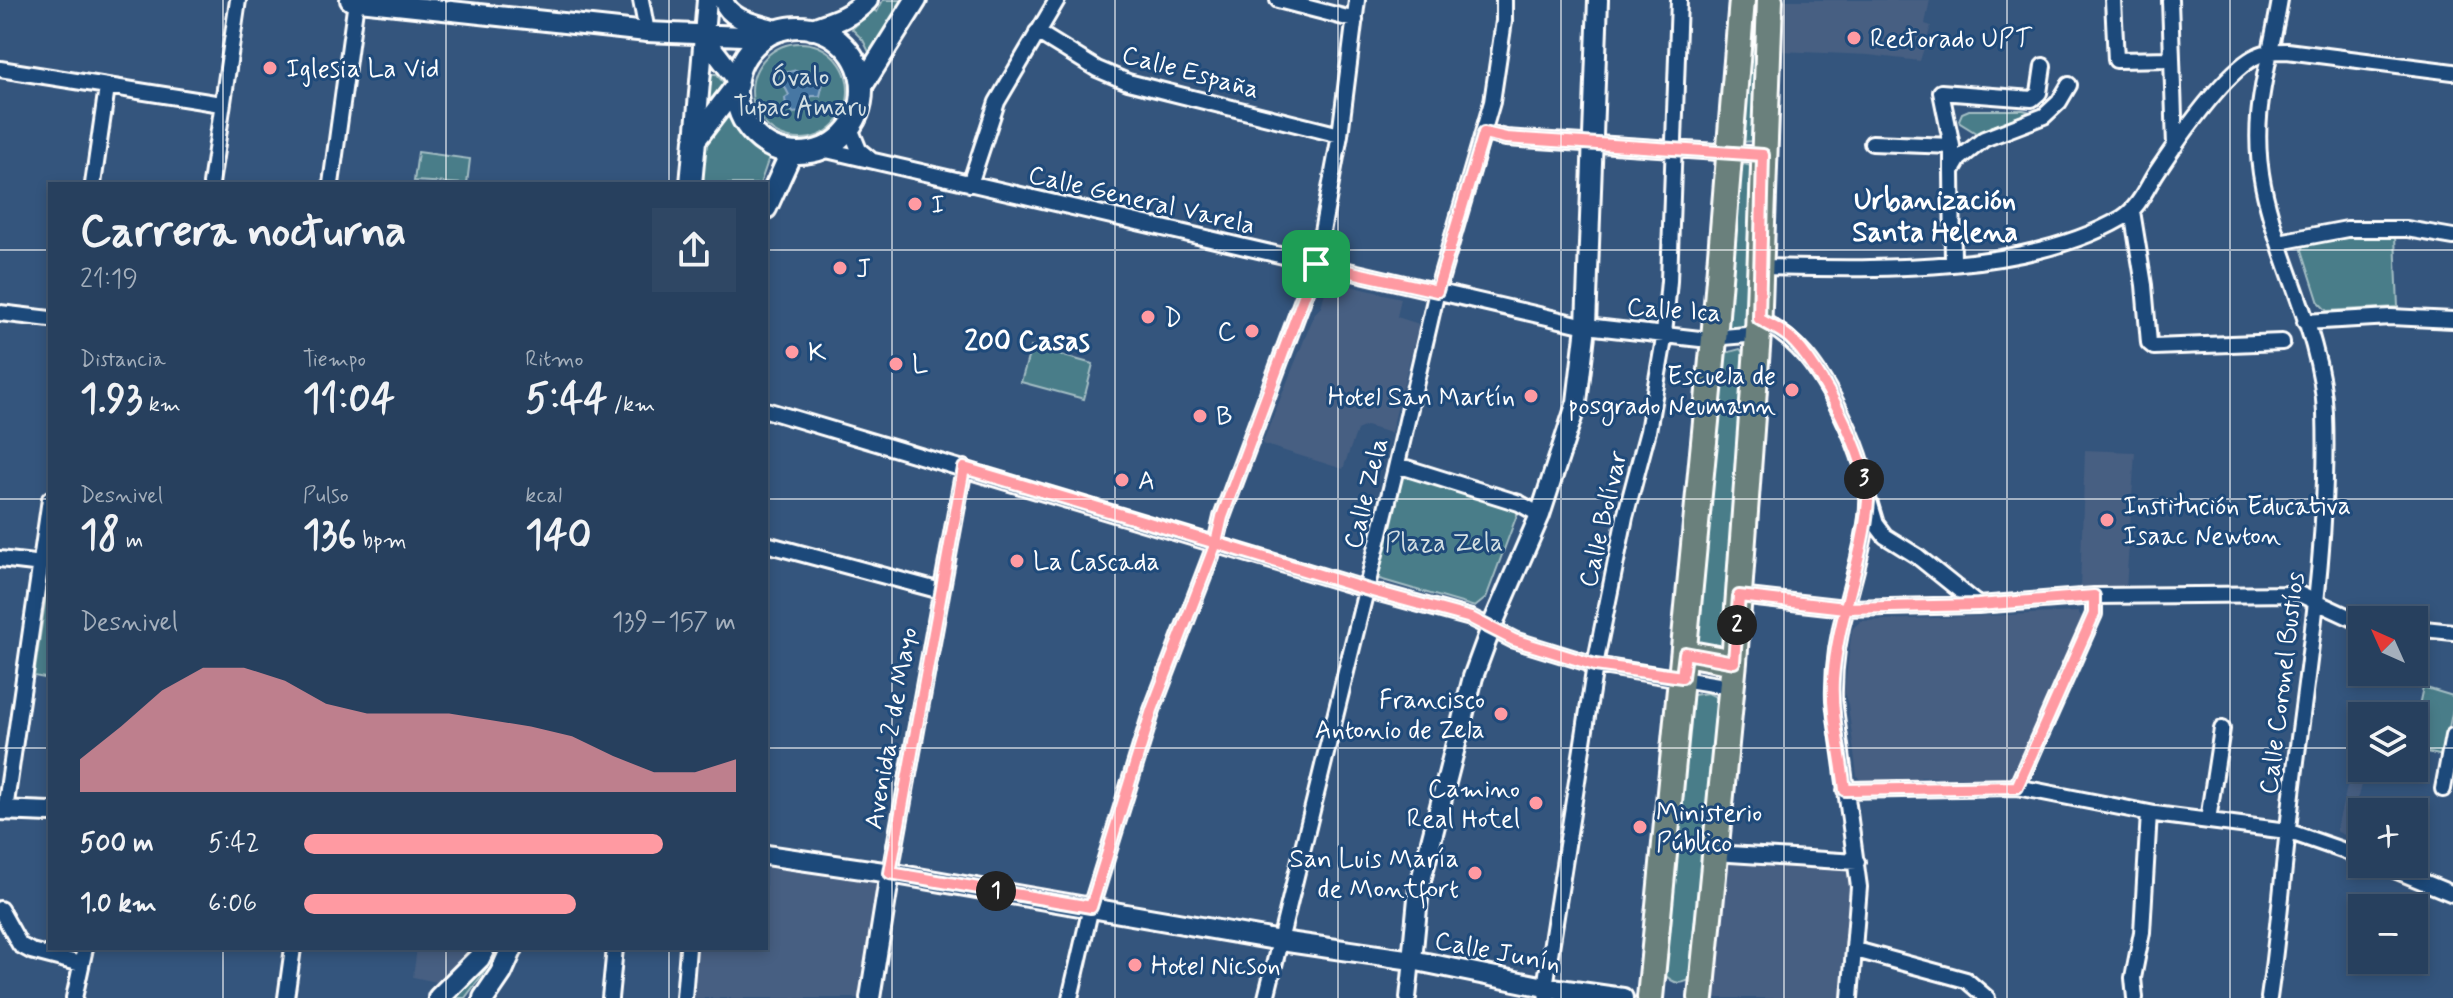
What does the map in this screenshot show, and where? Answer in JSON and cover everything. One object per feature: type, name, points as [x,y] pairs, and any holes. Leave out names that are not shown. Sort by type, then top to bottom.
[{"type":"main road","points":[[812,29],[843,19],[867,0]]},
{"type":"main road","points":[[862,86],[916,0]]},
{"type":"main road","points":[[1650,998],[1714,339],[1742,0]]},
{"type":"main road","points":[[1701,998],[1734,662],[1758,327],[1770,0]]},
{"type":"main road","points":[[691,182],[695,140],[737,83],[746,57],[773,34],[795,27],[812,29],[834,38],[852,55],[859,70],[862,101],[850,128],[833,144],[822,149],[791,153],[767,145],[748,128],[738,105],[737,83]]},
{"type":"main road","points":[[768,204],[791,153]]},
{"type":"main road","points":[[1683,665],[1734,662]]},
{"type":"main road","points":[[439,998],[479,958],[483,950]]},
{"type":"main road","points":[[486,997],[511,950]]},
{"type":"street","points":[[211,182],[238,0]]},
{"type":"street","points":[[331,182],[353,0],[647,32],[703,36],[773,34]]},
{"type":"street","points":[[641,0],[647,32]]},
{"type":"street","points":[[695,140],[707,0]]},
{"type":"street","points":[[723,0],[725,7],[737,17],[773,34]]},
{"type":"street","points":[[970,184],[997,102],[1057,0]]},
{"type":"street","points":[[1278,0],[1355,20]]},
{"type":"street","points":[[1070,998],[1091,907],[1152,710],[1216,543],[1222,517],[1316,264],[1340,135],[1357,0]]},
{"type":"street","name":"Calle Zela","points":[[1266,998],[1437,291],[1484,133],[1498,65],[1504,0]]},
{"type":"street","points":[[1408,998],[1419,888],[1473,677],[1540,515],[1577,402],[1586,326],[1598,0]]},
{"type":"street","name":"Calle Bolívar","points":[[1546,993],[1595,665],[1625,517],[1648,431],[1664,334],[1669,281],[1679,0]]},
{"type":"street","points":[[2113,0],[2116,60],[2172,59]]},
{"type":"street","points":[[2170,0],[2175,146]]},
{"type":"street","name":"Calle Coronel Bustíos","points":[[2269,998],[2317,601],[2325,487],[2325,415],[2320,368],[2263,186],[2258,145],[2257,117],[2280,0]]},
{"type":"street","name":"Calle España","points":[[1037,32],[1097,69],[1128,82],[1340,135]]},
{"type":"street","points":[[703,36],[737,83]]},
{"type":"street","points":[[1759,267],[1879,269],[1953,263],[2020,253],[2101,227],[2132,211],[2197,114],[2255,56],[2268,52],[2287,51],[2453,72]]},
{"type":"street","points":[[1953,263],[1952,146],[1941,92],[2032,99],[2039,93],[2043,66]]},
{"type":"street","points":[[0,69],[221,104]]},
{"type":"street","points":[[1952,171],[1959,159],[1984,139],[2044,116],[2059,102],[2069,85]]},
{"type":"street","points":[[93,182],[107,87]]},
{"type":"street","points":[[850,128],[859,150],[874,162]]},
{"type":"street","points":[[1484,133],[1506,138],[1763,155]]},
{"type":"street","points":[[1872,143],[1952,146]]},
{"type":"street","name":"Calle General Varela","points":[[822,149],[1586,326]]},
{"type":"street","points":[[2132,211],[2144,285],[2149,343],[2154,347],[2282,342]]},
{"type":"street","points":[[2279,242],[2347,229],[2407,229],[2453,237]]},
{"type":"street","points":[[0,313],[48,319]]},
{"type":"street","points":[[2305,322],[2391,317],[2453,320]]},
{"type":"street","name":"Calle Ica","points":[[1586,326],[1714,339],[1758,327]]},
{"type":"street","points":[[1758,327],[1789,337],[1831,394],[1852,438],[1876,524],[1885,536],[1917,556],[1978,605]]},
{"type":"street","points":[[768,411],[1471,618],[1514,640],[1595,665],[1683,665],[1731,687]]},
{"type":"street","name":"Avenida 2 de Mayo","points":[[870,998],[964,468]]},
{"type":"street","points":[[1396,468],[1407,468],[1519,503],[1540,515]]},
{"type":"street","points":[[1850,998],[1859,887],[1833,680],[1845,608],[1857,568],[1868,496]]},
{"type":"street","points":[[48,515],[2,810],[48,812]]},
{"type":"street","points":[[768,545],[941,591]]},
{"type":"street","points":[[0,559],[42,564]]},
{"type":"street","points":[[1739,596],[1845,608],[1978,605],[2094,596],[2299,594],[2348,616]]},
{"type":"street","points":[[2017,787],[2094,614],[2094,596]]},
{"type":"street","points":[[2428,629],[2453,632]]},
{"type":"street","points":[[2208,820],[2222,729]]},
{"type":"street","points":[[2443,789],[2453,736]]},
{"type":"street","points":[[1845,790],[2017,787],[2149,813],[2287,831],[2348,852]]},
{"type":"street","points":[[2135,998],[2133,978],[2142,932],[2149,813]]},
{"type":"street","points":[[1714,853],[1857,862]]},
{"type":"street","name":"Calle Junín","points":[[768,855],[1412,960],[1546,993],[1623,998]]},
{"type":"street","points":[[2414,878],[2453,894]]},
{"type":"street","points":[[0,909],[20,945],[31,951],[81,964]]},
{"type":"street","points":[[74,998],[84,950]]},
{"type":"street","points":[[286,998],[293,950]]},
{"type":"street","points":[[610,998],[615,950]]},
{"type":"street","points":[[684,998],[688,950]]},
{"type":"street","points":[[1856,950],[1966,980],[1987,998]]},
{"type":"shaded area","name":"Rectorado UPT","points":[[1782,0],[1930,0],[1925,24],[1931,26],[1920,61],[1780,51]]},
{"type":"shaded area","points":[[796,70],[804,78],[818,78],[823,83],[820,96],[812,96],[806,101],[804,111],[794,113],[786,106],[785,98],[789,95],[782,81],[785,73]]},
{"type":"shaded area","points":[[1333,282],[1401,298],[1397,317],[1419,324],[1391,433],[1366,426],[1357,430],[1343,469],[1262,444],[1315,313],[1321,307],[1326,288]]},
{"type":"shaded area","name":"Institución Educativa Isaac Newton","points":[[2085,450],[2135,452],[2126,589],[2080,587]]},
{"type":"shaded area","points":[[2078,612],[2084,620],[2016,777],[2010,782],[1942,783],[1936,777],[1921,777],[1915,782],[1862,782],[1857,776],[1844,694],[1852,629],[1861,621]]},
{"type":"shaded area","points":[[2348,782],[2362,782],[2358,798],[2348,798],[2348,837],[2336,831]]},
{"type":"shaded area","points":[[1714,853],[1857,862],[1850,998],[1701,998]]},
{"type":"shaded area","points":[[768,855],[890,873],[870,998],[684,998],[688,950],[768,950]]},
{"type":"shaded area","points":[[417,950],[473,950],[441,983],[413,977]]},
{"type":"green space","points":[[883,0],[903,0],[890,22],[893,25],[870,54],[863,40],[852,29],[873,10],[877,12]]},
{"type":"green space","points":[[1746,0],[1765,0],[1753,141],[1743,142],[1737,135]]},
{"type":"green space","name":"Óvalo Tupac Amaru","points":[[800,43],[818,47],[834,57],[844,73],[848,91],[844,109],[834,125],[818,135],[800,139],[782,135],[766,125],[756,109],[752,91],[756,73],[766,57],[782,47]]},
{"type":"green space","points":[[712,74],[724,83],[711,102],[708,100]]},
{"type":"green space","points":[[1969,110],[2031,112],[1976,133],[1959,120],[1962,113]]},
{"type":"green space","points":[[727,115],[744,141],[769,158],[761,182],[697,182],[702,146]]},
{"type":"green space","points":[[418,152],[470,159],[467,182],[414,181]]},
{"type":"green space","points":[[1744,164],[1751,166],[1756,173],[1750,321],[1743,330],[1732,331],[1726,324],[1737,170]]},
{"type":"green space","points":[[2354,235],[2395,236],[2398,307],[2327,311],[2319,303],[2302,250],[2305,245]]},
{"type":"green space","points":[[1031,347],[1093,364],[1084,399],[1021,382]]},
{"type":"green space","points":[[1740,349],[1750,360],[1725,653],[1692,644],[1719,362],[1725,353]]},
{"type":"green space","name":"Plaza Zela","points":[[1402,474],[1518,512],[1486,598],[1475,607],[1376,578]]},
{"type":"green space","points":[[48,582],[48,679],[34,676]]},
{"type":"green space","points":[[2423,687],[2453,696],[2443,756],[2428,752],[2428,702],[2420,702]]},
{"type":"green space","points":[[1708,693],[1718,698],[1722,711],[1695,976],[1678,983],[1663,973],[1684,707],[1693,695]]},
{"type":"green space","points":[[494,950],[501,950],[465,998],[454,998],[482,968]]},
{"type":"place","name":"Rectorado UPT","points":[[1854,38]]},
{"type":"place","name":"Iglesia La Vid","points":[[270,68]]},
{"type":"place","name":"I","points":[[915,204]]},
{"type":"place","name":"J","points":[[840,268]]},
{"type":"place","name":"D","points":[[1148,317]]},
{"type":"place","name":"C","points":[[1252,331]]},
{"type":"place","name":"K","points":[[792,352]]},
{"type":"place","name":"L","points":[[896,364]]},
{"type":"place","name":"Escuela de posgrado Neumann","points":[[1792,390]]},
{"type":"place","name":"Hotel San Martín","points":[[1531,396]]},
{"type":"place","name":"B","points":[[1200,416]]},
{"type":"place","name":"A","points":[[1122,480]]},
{"type":"place","name":"Institución Educativa Isaac Newton","points":[[2107,520]]},
{"type":"place","name":"La Cascada","points":[[1017,561]]},
{"type":"place","name":"Francisco Antonio de Zela","points":[[1501,714]]},
{"type":"place","name":"Camino Real Hotel","points":[[1536,803]]},
{"type":"place","name":"Ministerio Público","points":[[1640,827]]},
{"type":"place","name":"San Luis María de Montfort","points":[[1475,873]]},
{"type":"place","name":"Hotel Nicson","points":[[1135,965]]},
{"type":"district","name":"Urbanización Santa Helena","points":[[1935,215]]},
{"type":"district","name":"200 Casas","points":[[1027,340]]},
{"type":"route","points":[[1316,264],[1222,517],[1216,543],[964,468],[890,873],[1091,907],[1152,710],[1216,543],[1471,618],[1514,640],[1595,665],[1682,677],[1685,653],[1734,662],[1739,596],[1845,608],[1978,605],[2094,596],[2094,614],[2017,787],[1845,790],[1833,680],[1845,608],[1864,532],[1868,496],[1852,438],[1831,394],[1789,337],[1759,319],[1763,155],[1506,138],[1484,133],[1437,291],[1316,264]]}]
